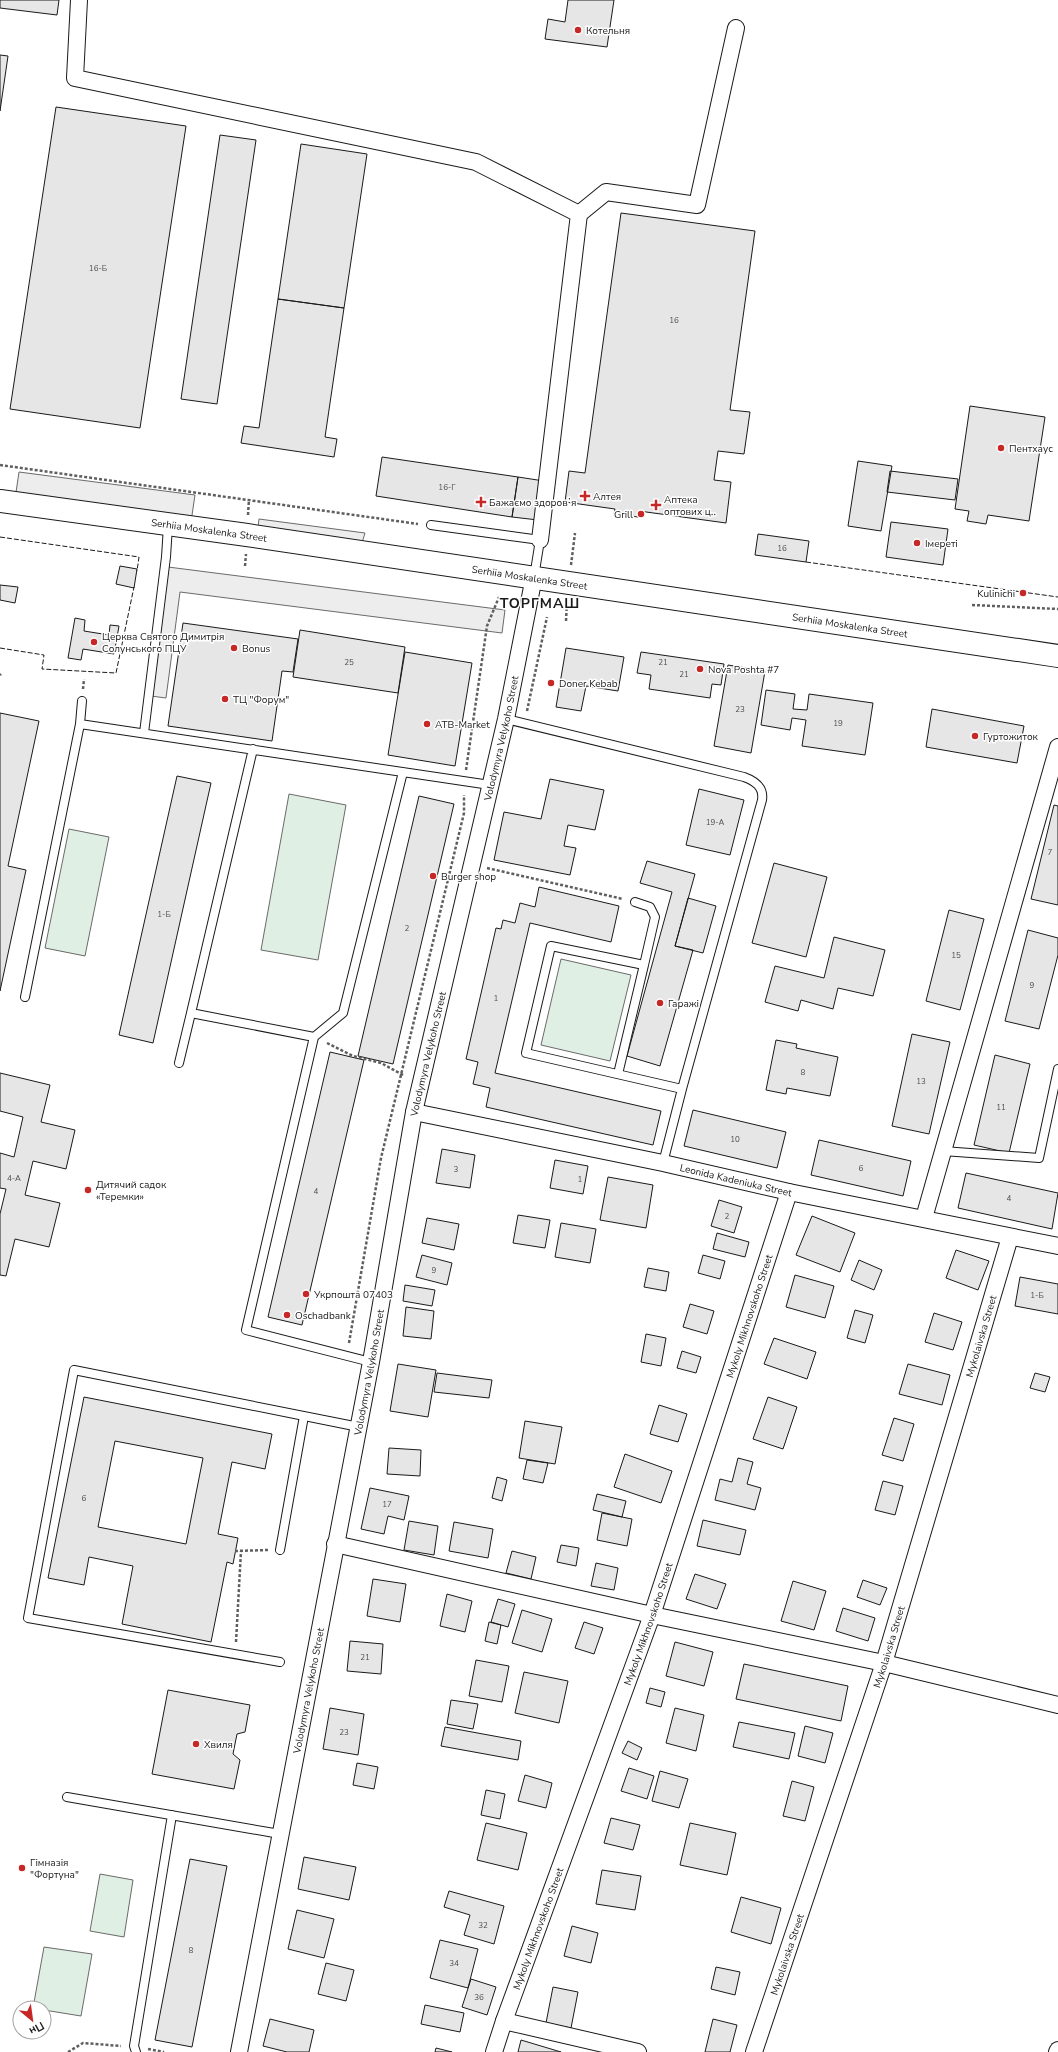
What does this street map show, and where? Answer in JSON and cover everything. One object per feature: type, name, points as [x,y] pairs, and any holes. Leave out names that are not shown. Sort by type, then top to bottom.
[{"type":"main road","name":"Serhiia Moskalenka Street","points":[[0,501],[247,535],[1058,656]]},
{"type":"street","points":[[79,0],[75,78],[476,162],[579,214]]},
{"type":"street","points":[[540,540],[579,214],[606,192],[697,205],[736,28]]},
{"type":"street","name":"Volodymyra Velykoho Street","points":[[239,2052],[359,1427],[414,1112],[506,719],[534,578]]},
{"type":"street","points":[[924,1218],[1053,784],[1058,747]]},
{"type":"street","name":"Leonida Kadeniuka Street","points":[[414,1112],[663,1163],[789,1192],[1058,1246]]},
{"type":"street","name":"Mykoly Mikhnovskoho Street","points":[[494,2052],[652,1615],[789,1192]]},
{"type":"street","name":"Mykolaivska Street","points":[[754,2052],[884,1663],[1010,1237]]},
{"type":"street","points":[[336,1544],[652,1615],[884,1663],[1058,1705]]},
{"type":"street","points":[[504,2021],[638,2052]]},
{"type":"lane","points":[[144,733],[166,557],[168,525]]},
{"type":"lane","points":[[431,525],[540,540],[534,578]]},
{"type":"lane","points":[[25,997],[80,724],[82,701]]},
{"type":"lane","points":[[506,719],[744,777],[756,783],[762,791],[762,800],[663,1163]]},
{"type":"lane","points":[[80,724],[490,785]]},
{"type":"lane","points":[[179,1062],[253,749]]},
{"type":"lane","points":[[371,1362],[246,1330],[314,1037],[343,1013],[403,772]]},
{"type":"lane","points":[[618,1074],[655,917],[650,907],[635,902]]},
{"type":"lane","points":[[644,965],[551,946],[526,1053],[682,1089]]},
{"type":"lane","points":[[191,1013],[314,1037]]},
{"type":"lane","points":[[943,1151],[1039,1158],[1058,1069]]},
{"type":"lane","points":[[280,1662],[28,1618],[74,1370],[359,1427]]},
{"type":"lane","points":[[280,1550],[304,1416]]},
{"type":"lane","points":[[67,1797],[280,1834]]},
{"type":"lane","points":[[135,2049],[172,1815]]},
{"type":"path","points":[[0,465],[431,525]]},
{"type":"path","points":[[347,1355],[381,1158],[464,813],[464,781],[487,626],[499,597]]},
{"type":"path","points":[[972,605],[1058,609]]},
{"type":"path","points":[[524,723],[547,617]]},
{"type":"path","points":[[471,864],[635,902]]},
{"type":"path","points":[[314,1037],[354,1056],[381,1063],[421,1085]]},
{"type":"path","points":[[235,1654],[241,1551]]},
{"type":"path","points":[[68,2052],[83,2043],[164,2052]]},
{"type":"green space","points":[[289,794],[346,805],[318,960],[261,950]]},
{"type":"green space","points":[[69,829],[109,837],[85,956],[45,948]]},
{"type":"green space","points":[[561,959],[631,975],[610,1061],[541,1045]]},
{"type":"green space","points":[[100,1874],[133,1880],[124,1937],[90,1931]]},
{"type":"green space","points":[[44,1947],[92,1954],[81,2016],[52,2011],[52,2000],[34,2000]]},
{"type":"shaded area","points":[[19,472],[195,495],[191,522],[15,499]]},
{"type":"shaded area","points":[[259,519],[365,533],[361,546],[257,536]]},
{"type":"shaded area","points":[[168,567],[505,610],[502,633],[180,592],[166,698],[151,696]]},
{"type":"building","points":[[0,0],[59,0],[57,15],[0,8]]},
{"type":"building","name":"Котельня","points":[[568,0],[614,0],[607,47],[545,39],[548,19],[565,22]]},
{"type":"building","points":[[0,55],[8,56],[0,111]]},
{"type":"building","points":[[56,107],[186,126],[140,428],[10,409]]},
{"type":"building","points":[[220,135],[256,140],[217,404],[181,399]]},
{"type":"building","points":[[301,144],[367,154],[344,308],[278,299]]},
{"type":"building","points":[[621,213],[755,231],[730,410],[750,412],[744,454],[718,451],[714,480],[731,482],[726,523],[639,511],[638,517],[614,514],[615,509],[565,502],[569,471],[585,473]]},
{"type":"building","points":[[278,299],[344,308],[325,437],[337,439],[334,457],[241,443],[244,426],[259,428]]},
{"type":"building","name":"Пентхаус","points":[[970,406],[1045,417],[1029,521],[988,515],[986,524],[967,521],[969,511],[955,509]]},
{"type":"building","points":[[382,457],[518,477],[512,517],[376,496]]},
{"type":"building","points":[[858,461],[892,466],[881,531],[848,526]]},
{"type":"building","points":[[890,471],[958,479],[955,500],[887,492]]},
{"type":"building","points":[[518,477],[544,481],[538,520],[512,517]]},
{"type":"building","name":"Імереті","points":[[891,522],[948,529],[943,565],[886,557]]},
{"type":"building","points":[[758,534],[809,541],[806,562],[755,555]]},
{"type":"building","points":[[120,566],[137,569],[134,588],[116,584]]},
{"type":"building","points":[[0,585],[18,587],[15,603],[0,600]]},
{"type":"building","name":"Церква Святого Димитрія Солунського ПЦУ","points":[[75,618],[85,620],[84,631],[109,635],[110,625],[119,626],[114,654],[83,649],[81,660],[68,658]]},
{"type":"building","name":"ТЦ \"Форум\"","points":[[183,623],[298,639],[293,672],[282,671],[272,741],[168,726]]},
{"type":"building","points":[[300,630],[405,647],[398,693],[293,677]]},
{"type":"building","points":[[566,648],[624,657],[618,691],[586,686],[581,711],[556,707]]},
{"type":"building","name":"ATB-Market","points":[[405,652],[472,663],[455,766],[388,755]]},
{"type":"building","points":[[641,652],[724,664],[721,685],[712,684],[710,698],[649,689],[651,675],[637,673]]},
{"type":"building","points":[[728,665],[765,671],[751,753],[714,746]]},
{"type":"building","points":[[766,690],[795,694],[793,709],[807,710],[809,694],[873,703],[865,755],[802,746],[806,720],[792,718],[790,730],[761,725]]},
{"type":"building","name":"Гуртожиток","points":[[932,709],[1024,726],[1017,763],[926,747]]},
{"type":"building","points":[[0,713],[39,721],[8,866],[26,870],[0,991]]},
{"type":"building","points":[[177,776],[211,783],[153,1043],[119,1035]]},
{"type":"building","points":[[550,779],[604,790],[595,830],[568,825],[564,846],[576,848],[570,875],[494,860],[504,812],[541,819]]},
{"type":"building","points":[[699,789],[744,800],[730,855],[686,845]]},
{"type":"building","points":[[419,796],[454,804],[393,1064],[358,1056]]},
{"type":"building","points":[[1054,805],[1058,806],[1058,905],[1031,899]]},
{"type":"building","name":"Гаражі","points":[[647,861],[695,874],[675,946],[693,950],[660,1066],[627,1056],[672,892],[640,883]]},
{"type":"building","points":[[774,863],[827,877],[806,957],[752,943]]},
{"type":"building","points":[[539,887],[619,906],[611,942],[530,923],[495,1073],[661,1111],[653,1145],[486,1107],[490,1088],[473,1084],[478,1062],[466,1059],[496,928],[501,929],[503,920],[515,923],[520,903],[535,907]]},
{"type":"building","points":[[688,898],[716,906],[703,953],[675,946]]},
{"type":"building","points":[[949,910],[984,919],[960,1010],[926,1001]]},
{"type":"building","points":[[1028,930],[1058,938],[1058,955],[1039,1029],[1005,1021]]},
{"type":"building","points":[[834,937],[885,950],[873,996],[838,988],[833,1009],[801,1000],[798,1011],[765,1002],[775,966],[824,978]]},
{"type":"building","points":[[912,1034],[950,1042],[929,1134],[892,1126]]},
{"type":"building","points":[[776,1040],[797,1044],[796,1048],[838,1057],[830,1096],[787,1088],[786,1094],[766,1090]]},
{"type":"building","points":[[330,1052],[364,1060],[302,1325],[268,1317]]},
{"type":"building","points":[[995,1055],[1030,1064],[1009,1153],[974,1145]]},
{"type":"building","points":[[0,1073],[50,1085],[41,1122],[75,1130],[66,1169],[33,1161],[25,1195],[60,1203],[49,1247],[15,1239],[6,1276],[0,1275],[0,1214],[6,1189],[0,1188],[0,1153],[14,1157],[23,1117],[0,1111]]},
{"type":"building","points":[[693,1110],[786,1132],[777,1168],[684,1146]]},
{"type":"building","points":[[819,1140],[911,1161],[903,1196],[811,1175]]},
{"type":"building","points":[[442,1149],[475,1155],[470,1188],[436,1183]]},
{"type":"building","points":[[555,1160],[588,1166],[583,1194],[550,1188]]},
{"type":"building","points":[[966,1173],[1058,1193],[1052,1229],[958,1208]]},
{"type":"building","points":[[608,1177],[653,1185],[646,1228],[600,1220]]},
{"type":"building","points":[[719,1200],[742,1207],[734,1233],[711,1226]]},
{"type":"building","points":[[518,1215],[550,1220],[545,1248],[513,1243]]},
{"type":"building","points":[[812,1216],[855,1233],[840,1272],[796,1255]]},
{"type":"building","points":[[427,1218],[459,1224],[454,1250],[422,1243]]},
{"type":"building","points":[[561,1223],[596,1229],[590,1263],[555,1257]]},
{"type":"building","points":[[717,1233],[749,1242],[745,1257],[713,1249]]},
{"type":"building","points":[[956,1250],[989,1261],[978,1290],[946,1278]]},
{"type":"building","points":[[422,1255],[452,1263],[447,1285],[416,1277]]},
{"type":"building","points":[[703,1255],[725,1261],[720,1279],[698,1273]]},
{"type":"building","points":[[859,1260],[882,1270],[874,1290],[851,1280]]},
{"type":"building","points":[[648,1268],[669,1272],[666,1291],[644,1287]]},
{"type":"building","points":[[795,1275],[834,1286],[825,1318],[786,1307]]},
{"type":"building","points":[[1020,1277],[1058,1284],[1058,1314],[1015,1306]]},
{"type":"building","points":[[405,1285],[435,1290],[432,1306],[403,1301]]},
{"type":"building","points":[[690,1304],[714,1311],[707,1334],[683,1327]]},
{"type":"building","points":[[406,1307],[434,1311],[431,1339],[403,1336]]},
{"type":"building","points":[[855,1310],[873,1315],[865,1343],[847,1338]]},
{"type":"building","points":[[934,1313],[962,1322],[953,1350],[925,1342]]},
{"type":"building","points":[[646,1334],[666,1338],[661,1366],[641,1362]]},
{"type":"building","points":[[774,1338],[816,1352],[807,1379],[764,1364]]},
{"type":"building","points":[[682,1351],[701,1357],[696,1373],[677,1368]]},
{"type":"building","points":[[398,1364],[436,1370],[428,1417],[390,1411]]},
{"type":"building","points":[[908,1364],[950,1375],[942,1405],[899,1394]]},
{"type":"building","points":[[437,1373],[492,1380],[489,1398],[434,1392]]},
{"type":"building","points":[[1035,1373],[1050,1377],[1045,1392],[1030,1388]]},
{"type":"building","points":[[84,1397],[272,1434],[265,1469],[232,1462],[218,1534],[238,1538],[233,1564],[227,1562],[211,1642],[122,1624],[133,1566],[89,1557],[84,1585],[48,1578]],"holes":[[[115,1441],[203,1458],[186,1544],[98,1527]]]},
{"type":"building","points":[[768,1397],[797,1407],[783,1449],[753,1439]]},
{"type":"building","points":[[659,1405],[687,1414],[678,1442],[650,1434]]},
{"type":"building","points":[[894,1418],[914,1424],[903,1461],[882,1455]]},
{"type":"building","points":[[525,1421],[562,1427],[555,1464],[519,1458]]},
{"type":"building","points":[[389,1448],[421,1450],[420,1476],[387,1474]]},
{"type":"building","points":[[625,1454],[672,1471],[661,1503],[614,1487]]},
{"type":"building","points":[[738,1458],[753,1462],[747,1484],[761,1488],[755,1510],[715,1500],[720,1479],[732,1482]]},
{"type":"building","points":[[527,1460],[548,1463],[543,1483],[523,1479]]},
{"type":"building","points":[[497,1477],[507,1480],[502,1501],[492,1498]]},
{"type":"building","points":[[883,1481],[903,1486],[895,1515],[875,1510]]},
{"type":"building","points":[[370,1488],[409,1496],[404,1520],[388,1516],[384,1534],[361,1529]]},
{"type":"building","points":[[597,1494],[626,1501],[622,1517],[593,1510]]},
{"type":"building","points":[[602,1513],[632,1519],[627,1546],[597,1540]]},
{"type":"building","points":[[703,1520],[746,1530],[740,1555],[697,1546]]},
{"type":"building","points":[[409,1521],[438,1526],[434,1555],[404,1550]]},
{"type":"building","points":[[454,1522],[493,1529],[488,1558],[449,1551]]},
{"type":"building","points":[[561,1545],[579,1548],[576,1566],[557,1562]]},
{"type":"building","points":[[512,1551],[536,1557],[531,1579],[506,1573]]},
{"type":"building","points":[[596,1563],[618,1568],[614,1590],[591,1586]]},
{"type":"building","points":[[695,1574],[726,1584],[717,1609],[686,1599]]},
{"type":"building","points":[[373,1579],[406,1584],[400,1622],[367,1616]]},
{"type":"building","points":[[863,1580],[887,1588],[880,1605],[857,1597]]},
{"type":"building","points":[[793,1581],[826,1591],[814,1630],[781,1621]]},
{"type":"building","points":[[447,1594],[472,1601],[465,1632],[440,1626]]},
{"type":"building","points":[[498,1599],[515,1604],[508,1627],[491,1622]]},
{"type":"building","points":[[843,1608],[875,1618],[868,1641],[836,1631]]},
{"type":"building","points":[[522,1610],[552,1619],[542,1652],[512,1643]]},
{"type":"building","points":[[489,1622],[501,1625],[497,1644],[485,1641]]},
{"type":"building","points":[[584,1622],[603,1628],[594,1654],[575,1648]]},
{"type":"building","points":[[350,1641],[383,1644],[381,1674],[347,1671]]},
{"type":"building","points":[[675,1642],[713,1652],[704,1686],[666,1676]]},
{"type":"building","points":[[476,1660],[509,1666],[502,1702],[469,1696]]},
{"type":"building","points":[[744,1664],[848,1686],[841,1721],[736,1699]]},
{"type":"building","points":[[524,1672],[568,1681],[559,1723],[515,1713]]},
{"type":"building","points":[[650,1688],[665,1692],[661,1707],[646,1703]]},
{"type":"building","name":"Хвиля","points":[[168,1690],[250,1705],[245,1732],[237,1734],[233,1754],[240,1760],[234,1789],[152,1774]]},
{"type":"building","points":[[451,1700],[478,1704],[473,1729],[447,1724]]},
{"type":"building","points":[[330,1708],[364,1714],[358,1755],[323,1749]]},
{"type":"building","points":[[675,1708],[704,1715],[696,1751],[666,1743]]},
{"type":"building","points":[[739,1722],[795,1733],[789,1759],[733,1747]]},
{"type":"building","points":[[805,1726],[833,1733],[825,1763],[798,1756]]},
{"type":"building","points":[[445,1727],[521,1741],[518,1760],[441,1746]]},
{"type":"building","points":[[628,1741],[642,1748],[637,1760],[622,1753]]},
{"type":"building","points":[[357,1763],[378,1767],[374,1789],[353,1785]]},
{"type":"building","points":[[629,1768],[654,1776],[647,1799],[621,1791]]},
{"type":"building","points":[[660,1771],[688,1779],[679,1808],[652,1801]]},
{"type":"building","points":[[525,1775],[552,1783],[546,1808],[518,1801]]},
{"type":"building","points":[[792,1781],[814,1787],[805,1821],[783,1816]]},
{"type":"building","points":[[486,1790],[505,1794],[500,1819],[481,1815]]},
{"type":"building","points":[[611,1818],[640,1825],[633,1850],[604,1843]]},
{"type":"building","points":[[486,1823],[527,1833],[518,1870],[477,1860]]},
{"type":"building","points":[[690,1823],[736,1833],[727,1875],[680,1865]]},
{"type":"building","points":[[304,1857],[356,1867],[349,1900],[298,1889]]},
{"type":"building","points":[[190,1859],[227,1866],[192,2047],[155,2040]]},
{"type":"building","points":[[602,1870],[641,1876],[635,1910],[596,1904]]},
{"type":"building","points":[[449,1891],[504,1906],[494,1944],[464,1935],[470,1915],[444,1907]]},
{"type":"building","points":[[741,1897],[781,1908],[771,1944],[731,1932]]},
{"type":"building","points":[[297,1910],[334,1919],[324,1958],[288,1949]]},
{"type":"building","points":[[572,1926],[598,1933],[591,1963],[564,1956]]},
{"type":"building","points":[[440,1940],[478,1949],[468,1988],[430,1978]]},
{"type":"building","points":[[326,1963],[354,1970],[346,2001],[318,1994]]},
{"type":"building","points":[[716,1967],[740,1972],[735,1995],[711,1989]]},
{"type":"building","points":[[471,1979],[496,1987],[487,2015],[462,2007]]},
{"type":"building","points":[[553,1987],[578,1992],[571,2028],[546,2023]]},
{"type":"building","points":[[425,2005],[464,2013],[460,2032],[421,2024]]},
{"type":"building","points":[[270,2019],[314,2030],[309,2052],[287,2052],[263,2046]]},
{"type":"building","points":[[713,2019],[737,2025],[730,2052],[705,2052]]},
{"type":"building","points":[[521,2040],[561,2052],[518,2052]]},
{"type":"building","points":[[436,2048],[452,2052],[435,2052]]},
{"type":"fence","points":[[0,537],[139,557],[137,571]]},
{"type":"fence","points":[[806,562],[1058,597]]},
{"type":"fence","points":[[0,648],[44,655],[42,669],[116,673],[134,587]]},
{"type":"place","name":"Котельня","points":[[578,30]]},
{"type":"place","name":"Пентхаус","points":[[1001,448]]},
{"type":"place","name":"Алтея","points":[[585,496]]},
{"type":"place","name":"Бажаємо здоровʼя","points":[[481,502]]},
{"type":"place","name":"Аптека оптових ц‥","points":[[656,505]]},
{"type":"place","name":"Grill","points":[[641,514]]},
{"type":"place","name":"Імереті","points":[[917,543]]},
{"type":"place","name":"Kulinichi","points":[[1023,593]]},
{"type":"place","name":"Церква Святого Димитрія Солунського ПЦУ","points":[[94,642]]},
{"type":"place","name":"Bonus","points":[[234,648]]},
{"type":"place","name":"Nova Poshta #7","points":[[700,669]]},
{"type":"place","name":"Doner Kebab","points":[[551,683]]},
{"type":"place","name":"ТЦ \"Форум\"","points":[[225,699]]},
{"type":"place","name":"ATB-Market","points":[[427,724]]},
{"type":"place","name":"Гуртожиток","points":[[975,736]]},
{"type":"place","name":"Burger shop","points":[[433,876]]},
{"type":"place","name":"Гаражі","points":[[660,1003]]},
{"type":"place","name":"Дитячий садок «Теремки»","points":[[88,1190]]},
{"type":"place","name":"Укрпошта 07403","points":[[306,1294]]},
{"type":"place","name":"Oschadbank","points":[[287,1315]]},
{"type":"place","name":"Хвиля","points":[[196,1744]]},
{"type":"place","name":"Гімназія \"Фортуна\"","points":[[22,1868]]},
{"type":"district","name":"ТОРГМАШ","points":[[540,603]]}]
